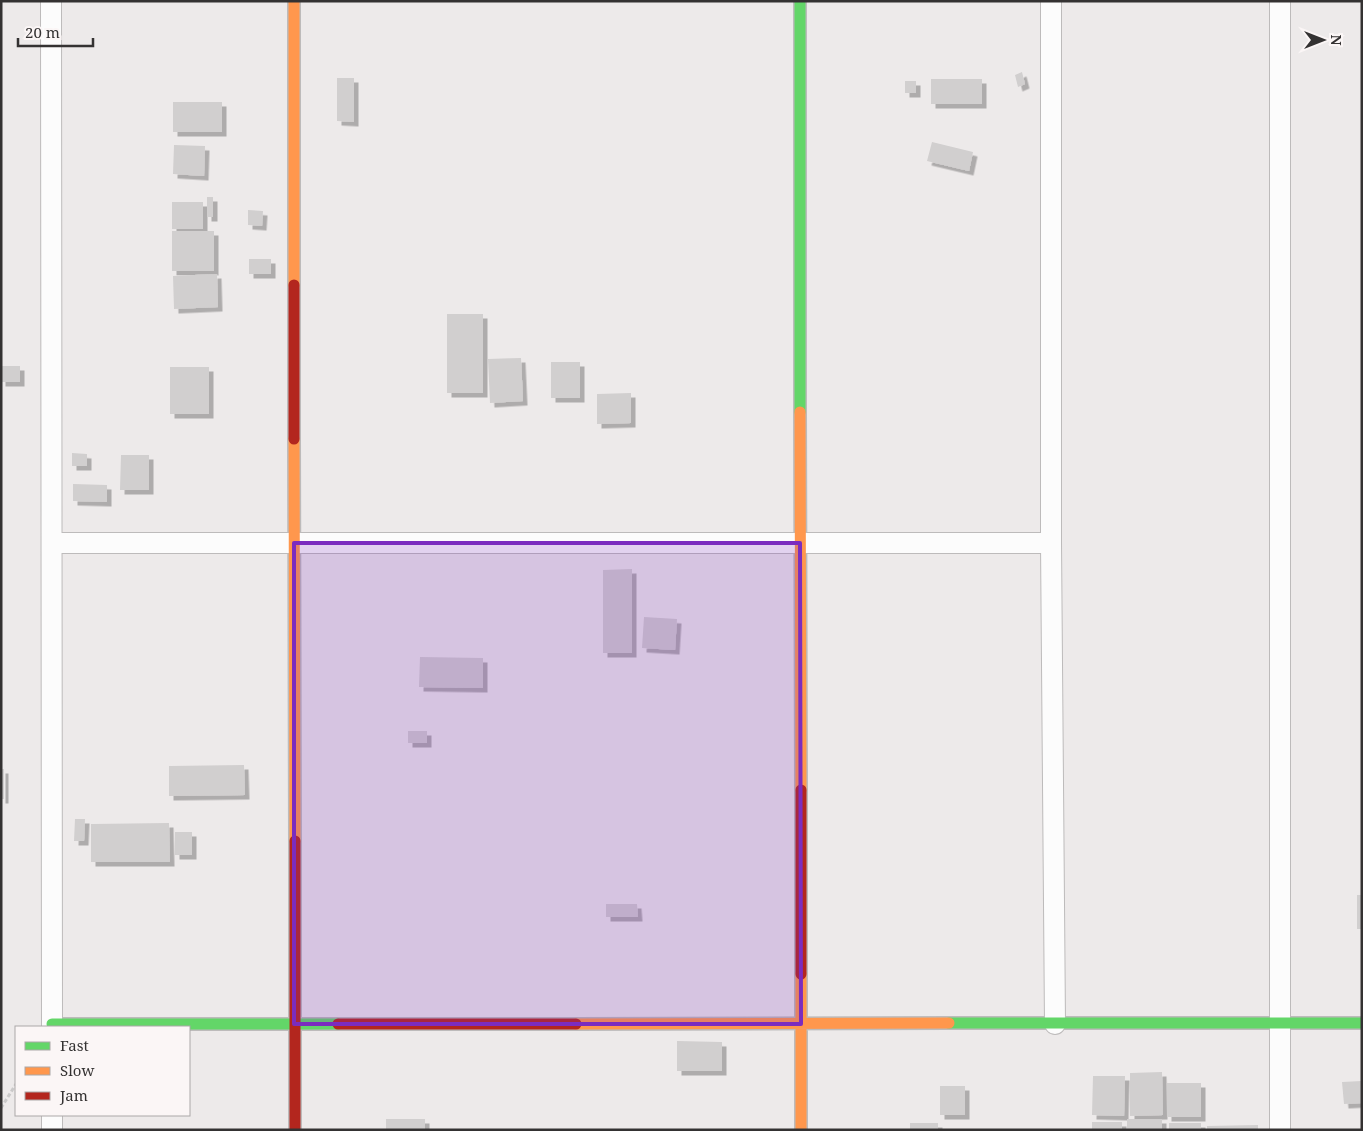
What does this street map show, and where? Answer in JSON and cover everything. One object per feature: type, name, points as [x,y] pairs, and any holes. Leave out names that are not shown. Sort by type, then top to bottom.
[{"type":"street","points":[[51,1],[52,1026],[1362,1023]]},
{"type":"street","points":[[294,1],[294,1130]]},
{"type":"street","points":[[800,1],[801,1130]]},
{"type":"street","points":[[1051,1],[1051,542],[1055,1024]]},
{"type":"street","points":[[1280,1],[1280,1130]]},
{"type":"street","points":[[52,543],[1051,542]]},
{"type":"street","points":[[52,1116],[52,1130]]},
{"type":"path","points":[[1,1108],[15,1086]]},
{"type":"highlighted area","points":[[294,543],[800,543],[801,1024],[294,1024]]},
{"type":"building","points":[[1022,72],[1025,84],[1018,87],[1015,75]]},
{"type":"building","points":[[337,78],[354,78],[354,122],[337,121]]},
{"type":"building","points":[[931,79],[982,79],[982,104],[931,104]]},
{"type":"building","points":[[905,81],[916,81],[916,93],[905,93]]},
{"type":"building","points":[[173,102],[222,102],[222,132],[173,132]]},
{"type":"building","points":[[932,142],[973,152],[969,171],[927,161]]},
{"type":"building","points":[[174,145],[205,146],[204,176],[173,174]]},
{"type":"building","points":[[207,197],[213,197],[213,217],[207,217]]},
{"type":"building","points":[[172,202],[203,202],[203,229],[172,229]]},
{"type":"building","points":[[248,210],[263,211],[262,226],[248,225]]},
{"type":"building","points":[[172,231],[214,231],[214,271],[172,271]]},
{"type":"building","points":[[249,259],[271,259],[271,274],[249,274]]},
{"type":"building","points":[[217,274],[218,307],[174,309],[173,276]]},
{"type":"building","points":[[447,314],[483,314],[483,393],[447,393]]},
{"type":"building","points":[[521,358],[523,401],[490,403],[488,359]]},
{"type":"building","points":[[551,362],[580,362],[580,398],[551,398]]},
{"type":"building","points":[[1,366],[20,366],[20,382],[1,382]]},
{"type":"building","points":[[170,367],[209,367],[209,414],[170,414]]},
{"type":"building","points":[[631,393],[631,423],[597,424],[597,394]]},
{"type":"building","points":[[72,453],[87,454],[87,466],[72,466]]},
{"type":"building","points":[[121,455],[149,455],[149,490],[120,490]]},
{"type":"building","points":[[73,484],[107,485],[107,502],[73,501]]},
{"type":"building","points":[[632,569],[632,653],[603,653],[603,570]]},
{"type":"building","points":[[644,617],[677,619],[675,650],[642,648]]},
{"type":"building","points":[[420,657],[483,658],[483,688],[419,687]]},
{"type":"building","points":[[408,731],[427,731],[427,743],[408,743]]},
{"type":"building","points":[[244,765],[245,795],[169,796],[169,766]]},
{"type":"building","points":[[1,769],[4,769],[4,799],[1,799]]},
{"type":"building","points":[[75,819],[85,819],[84,841],[74,841]]},
{"type":"building","points":[[169,823],[170,862],[91,862],[91,824]]},
{"type":"building","points":[[175,832],[192,832],[192,855],[175,855]]},
{"type":"building","points":[[1357,895],[1362,895],[1362,929],[1357,929]]},
{"type":"building","points":[[606,904],[637,904],[638,917],[606,917]]},
{"type":"building","points":[[677,1041],[722,1042],[722,1071],[677,1071]]},
{"type":"building","points":[[1162,1072],[1163,1115],[1130,1116],[1130,1073]]},
{"type":"building","points":[[1093,1076],[1125,1076],[1124,1116],[1092,1115]]},
{"type":"building","points":[[1362,1081],[1362,1103],[1344,1104],[1342,1082]]},
{"type":"building","points":[[1167,1083],[1201,1083],[1201,1117],[1167,1117]]},
{"type":"building","points":[[940,1086],[965,1086],[965,1115],[940,1115]]},
{"type":"building","points":[[386,1119],[425,1119],[425,1130],[386,1130]]},
{"type":"building","points":[[1127,1119],[1162,1119],[1162,1130],[1127,1130]]},
{"type":"building","points":[[1092,1122],[1122,1122],[1122,1130],[1092,1130]]},
{"type":"building","points":[[910,1123],[938,1123],[938,1130],[910,1130]]},
{"type":"building","points":[[1169,1123],[1201,1123],[1201,1130],[1169,1130]]},
{"type":"building","points":[[1258,1125],[1258,1130],[1207,1130],[1207,1126]]},
{"type":"traffic: fast","points":[[800,1],[800,412]]},
{"type":"traffic: fast","points":[[949,1023],[1362,1023]]},
{"type":"traffic: fast","points":[[52,1024],[338,1024]]},
{"type":"traffic: slow","points":[[294,1],[294,285]]},
{"type":"traffic: slow","points":[[800,412],[801,790]]},
{"type":"traffic: slow","points":[[294,439],[295,841]]},
{"type":"traffic: slow","points":[[801,974],[801,1130]]},
{"type":"traffic: slow","points":[[576,1024],[949,1023]]},
{"type":"traffic: jam","points":[[294,285],[294,439]]},
{"type":"traffic: jam","points":[[801,790],[801,974]]},
{"type":"traffic: jam","points":[[295,841],[295,1130]]},
{"type":"traffic: jam","points":[[338,1024],[576,1024]]}]
